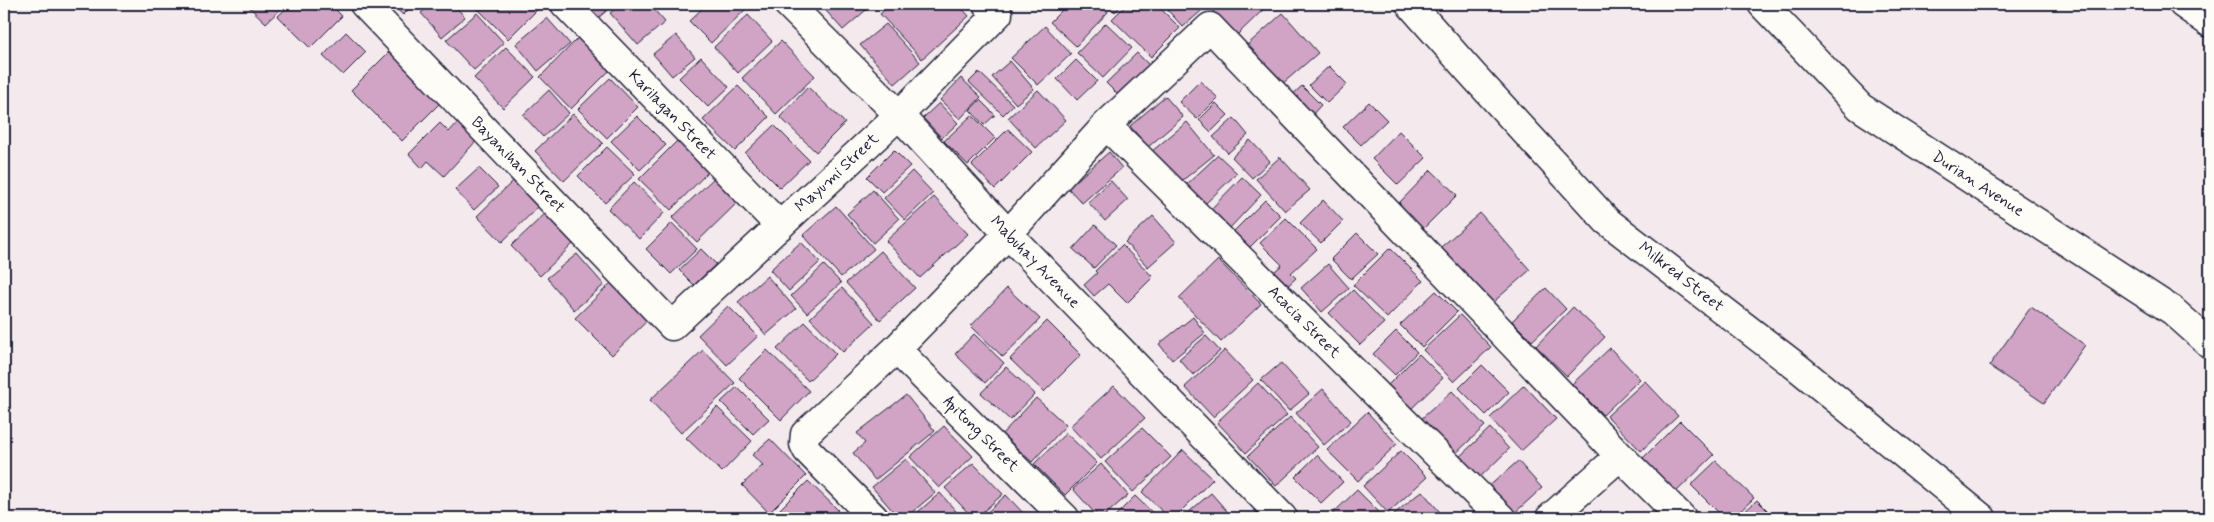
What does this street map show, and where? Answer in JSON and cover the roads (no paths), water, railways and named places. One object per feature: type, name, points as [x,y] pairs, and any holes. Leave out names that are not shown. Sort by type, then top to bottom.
[{"type":"street","name":"Bayanihan Street","points":[[364,4],[672,326]]},
{"type":"street","name":"Karilagan Street","points":[[565,4],[780,226]]},
{"type":"street","name":"Mabuhay Avenue","points":[[788,4],[899,115],[1008,234],[1283,518]]},
{"type":"street","name":"Milkred Street","points":[[1410,4],[1607,221],[1797,367],[1982,518]]},
{"type":"street","name":"Durian Avenue","points":[[1762,4],[1860,107],[2173,311],[2210,344]]},
{"type":"street","points":[[2183,4],[2210,23]]},
{"type":"street","name":"Mayumi Street","points":[[672,326],[899,115],[992,9]]},
{"type":"street","points":[[874,518],[807,450],[804,444],[805,434],[896,349],[1008,234],[1106,125],[1210,27],[1620,456],[1682,518]]},
{"type":"street","name":"Acacia Street","points":[[1106,125],[1502,518]]},
{"type":"street","name":"Apitong Street","points":[[896,349],[1066,518]]},
{"type":"street","points":[[1550,518],[1620,456]]}]
